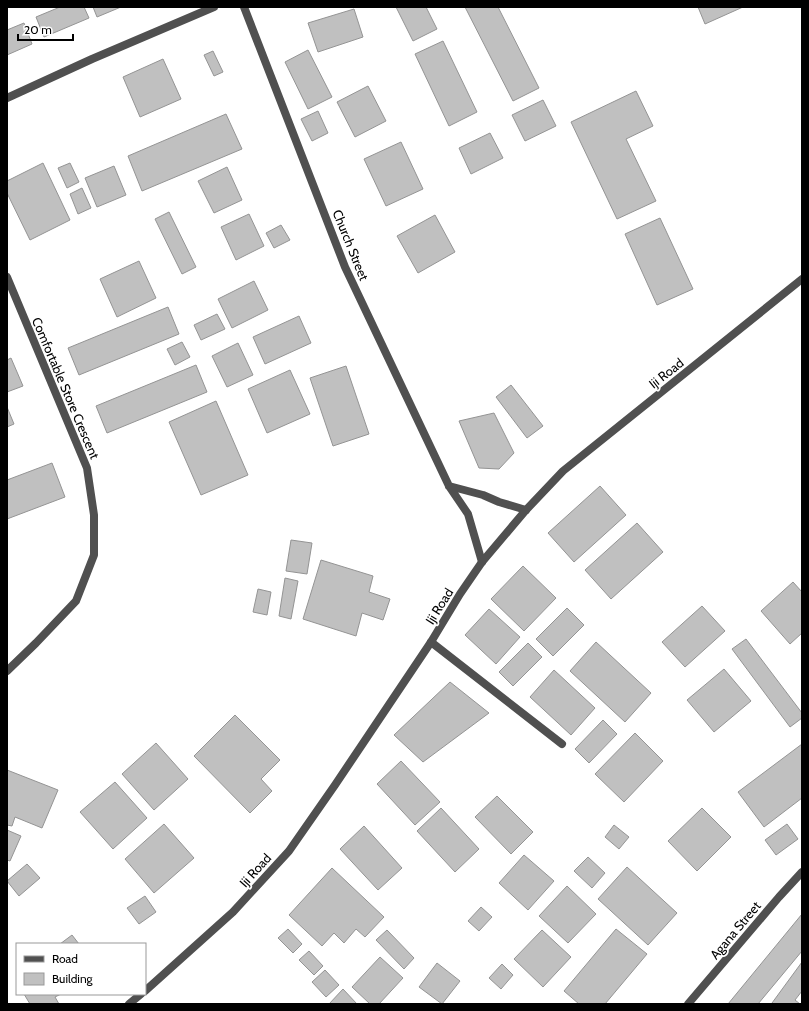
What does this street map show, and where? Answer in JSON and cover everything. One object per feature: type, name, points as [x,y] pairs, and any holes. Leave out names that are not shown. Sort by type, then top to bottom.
[{"type":"street","points":[[7,98],[214,7]]},
{"type":"street","name":"Church Street","points":[[244,7],[345,267],[449,486],[468,514],[482,562]]},
{"type":"street","name":"Comfortable Store Crescent","points":[[7,277],[87,468],[94,515],[94,554],[76,601],[7,671]]},
{"type":"street","name":"Iji Road","points":[[146,990],[234,912],[289,851],[431,642],[460,594],[482,562],[526,510],[563,471],[802,279]]},
{"type":"street","points":[[449,486],[483,495],[526,510]]},
{"type":"street","points":[[431,642],[562,744]]},
{"type":"street","name":"Agana Street","points":[[688,1004],[802,872]]},
{"type":"street","points":[[129,1004],[140,995]]},
{"type":"building","points":[[60,7],[84,7],[89,18],[44,37],[36,17]]},
{"type":"building","points":[[93,7],[121,7],[97,17]]},
{"type":"building","points":[[396,7],[426,7],[437,29],[413,41]]},
{"type":"building","points":[[465,7],[498,7],[539,88],[513,101]]},
{"type":"building","points":[[698,7],[743,7],[705,24]]},
{"type":"building","points":[[354,9],[363,37],[318,52],[308,23]]},
{"type":"building","points":[[24,23],[32,44],[7,55],[7,30]]},
{"type":"building","points":[[443,41],[477,112],[449,126],[415,54]]},
{"type":"building","points":[[308,50],[332,97],[308,109],[285,62]]},
{"type":"building","points":[[213,51],[223,72],[214,76],[204,55]]},
{"type":"building","points":[[163,59],[181,99],[140,117],[123,77]]},
{"type":"building","points":[[368,86],[386,121],[355,137],[337,102]]},
{"type":"building","points":[[636,91],[653,126],[626,139],[656,201],[617,219],[571,122]]},
{"type":"building","points":[[543,100],[556,126],[525,141],[512,115]]},
{"type":"building","points":[[318,111],[328,133],[312,141],[301,119]]},
{"type":"building","points":[[226,114],[242,149],[142,191],[128,156]]},
{"type":"building","points":[[490,133],[503,158],[471,174],[459,148]]},
{"type":"building","points":[[401,142],[423,189],[386,206],[364,159]]},
{"type":"building","points":[[43,163],[70,220],[30,240],[7,193],[7,181]]},
{"type":"building","points":[[70,163],[79,182],[67,188],[58,168]]},
{"type":"building","points":[[114,166],[126,195],[97,207],[85,178]]},
{"type":"building","points":[[227,167],[242,200],[214,213],[198,181]]},
{"type":"building","points":[[82,188],[91,208],[78,214],[70,194]]},
{"type":"building","points":[[169,212],[196,267],[182,274],[155,219]]},
{"type":"building","points":[[249,214],[264,246],[236,260],[221,227]]},
{"type":"building","points":[[435,215],[455,252],[418,273],[397,236]]},
{"type":"building","points":[[660,218],[693,289],[657,305],[625,234]]},
{"type":"building","points":[[281,225],[290,240],[274,248],[266,233]]},
{"type":"building","points":[[139,261],[156,298],[117,317],[100,279]]},
{"type":"building","points":[[254,281],[268,310],[232,328],[218,299]]},
{"type":"building","points":[[168,307],[179,334],[79,375],[68,348]]},
{"type":"building","points":[[217,314],[225,329],[201,340],[194,325]]},
{"type":"building","points":[[299,316],[311,343],[265,364],[253,337]]},
{"type":"building","points":[[182,342],[190,357],[175,365],[167,349]]},
{"type":"building","points":[[238,343],[253,375],[227,387],[212,356]]},
{"type":"building","points":[[11,358],[23,386],[7,392],[7,360]]},
{"type":"building","points":[[196,365],[207,392],[107,433],[96,406]]},
{"type":"building","points":[[346,366],[369,434],[333,446],[310,378]]},
{"type":"building","points":[[290,370],[310,414],[267,433],[248,389]]},
{"type":"building","points":[[511,385],[543,426],[527,438],[496,397]]},
{"type":"building","points":[[216,401],[248,475],[201,495],[169,422]]},
{"type":"building","points":[[7,407],[14,424],[7,427]]},
{"type":"building","points":[[494,413],[514,453],[499,469],[479,468],[459,421]]},
{"type":"building","points":[[52,463],[65,497],[7,519],[7,480]]},
{"type":"building","points":[[600,486],[626,515],[574,562],[548,533]]},
{"type":"building","points":[[637,523],[663,552],[611,599],[585,570]]},
{"type":"building","points":[[291,540],[312,543],[307,574],[286,571]]},
{"type":"building","points":[[321,560],[373,576],[369,592],[390,599],[383,620],[362,613],[356,636],[303,619]]},
{"type":"building","points":[[523,566],[556,598],[524,631],[491,599]]},
{"type":"building","points":[[285,578],[298,581],[291,619],[279,616]]},
{"type":"building","points":[[793,582],[802,592],[802,633],[790,644],[761,611]]},
{"type":"building","points":[[258,589],[271,592],[267,615],[253,612]]},
{"type":"building","points":[[702,606],[725,631],[685,667],[662,642]]},
{"type":"building","points":[[567,608],[584,625],[553,656],[536,639]]},
{"type":"building","points":[[489,609],[520,637],[496,664],[465,635]]},
{"type":"building","points":[[746,639],[802,713],[802,718],[790,727],[732,649]]},
{"type":"building","points":[[596,642],[651,693],[625,722],[570,671]]},
{"type":"building","points":[[528,643],[542,657],[513,686],[499,672]]},
{"type":"building","points":[[724,669],[751,701],[714,732],[687,700]]},
{"type":"building","points":[[554,670],[595,708],[571,735],[530,697]]},
{"type":"building","points":[[450,682],[489,713],[423,762],[394,735]]},
{"type":"building","points":[[235,715],[280,760],[261,779],[272,791],[250,813],[194,756]]},
{"type":"building","points":[[603,720],[617,734],[589,763],[575,749]]},
{"type":"building","points":[[635,733],[663,761],[624,802],[595,774]]},
{"type":"building","points":[[156,743],[188,779],[154,810],[122,774]]},
{"type":"building","points":[[802,744],[802,798],[764,827],[738,792]]},
{"type":"building","points":[[401,761],[440,802],[415,825],[377,784]]},
{"type":"building","points":[[7,770],[58,790],[42,828],[15,817],[12,826],[7,825]]},
{"type":"building","points":[[115,782],[147,818],[113,849],[80,812]]},
{"type":"building","points":[[497,796],[533,832],[511,854],[475,817]]},
{"type":"building","points":[[441,808],[479,849],[455,872],[417,831]]},
{"type":"building","points":[[702,808],[731,837],[697,871],[668,841]]},
{"type":"building","points":[[164,824],[194,858],[154,893],[125,859]]},
{"type":"building","points":[[787,824],[798,839],[776,855],[765,840]]},
{"type":"building","points":[[614,825],[629,837],[619,849],[605,837]]},
{"type":"building","points":[[364,826],[402,868],[378,890],[340,849]]},
{"type":"building","points":[[7,830],[21,836],[10,861],[7,860]]},
{"type":"building","points":[[524,855],[554,881],[528,910],[499,883]]},
{"type":"building","points":[[588,857],[605,873],[592,888],[574,871]]},
{"type":"building","points":[[27,864],[40,878],[19,896],[7,881]]},
{"type":"building","points":[[627,867],[677,913],[648,945],[598,899]]},
{"type":"building","points":[[332,868],[384,917],[365,937],[356,929],[344,943],[334,933],[322,946],[289,915]]},
{"type":"building","points":[[567,886],[596,914],[568,943],[539,916]]},
{"type":"building","points":[[145,896],[156,912],[139,924],[127,908]]},
{"type":"building","points":[[481,907],[492,917],[479,931],[468,921]]},
{"type":"building","points":[[802,914],[802,951],[758,1004],[728,1004]]},
{"type":"building","points":[[288,929],[302,944],[293,953],[278,938]]},
{"type":"building","points":[[616,929],[647,954],[605,1004],[579,1004],[564,991]]},
{"type":"building","points":[[387,930],[414,958],[404,969],[376,940]]},
{"type":"building","points":[[542,930],[571,957],[543,987],[514,959]]},
{"type":"building","points":[[72,935],[78,943],[61,943]]},
{"type":"building","points":[[309,951],[323,966],[314,975],[299,960]]},
{"type":"building","points":[[380,957],[403,978],[379,1004],[370,1004],[352,987]]},
{"type":"building","points":[[802,962],[802,991],[795,1000],[800,1004],[772,1003]]},
{"type":"building","points":[[437,963],[460,981],[442,1004],[419,987]]},
{"type":"building","points":[[502,964],[513,975],[501,989],[489,978]]},
{"type":"building","points":[[325,970],[339,985],[326,997],[312,982]]},
{"type":"building","points":[[343,989],[357,1004],[329,1004]]},
{"type":"building","points":[[25,995],[59,995],[55,997],[59,1004],[30,1004]]}]
